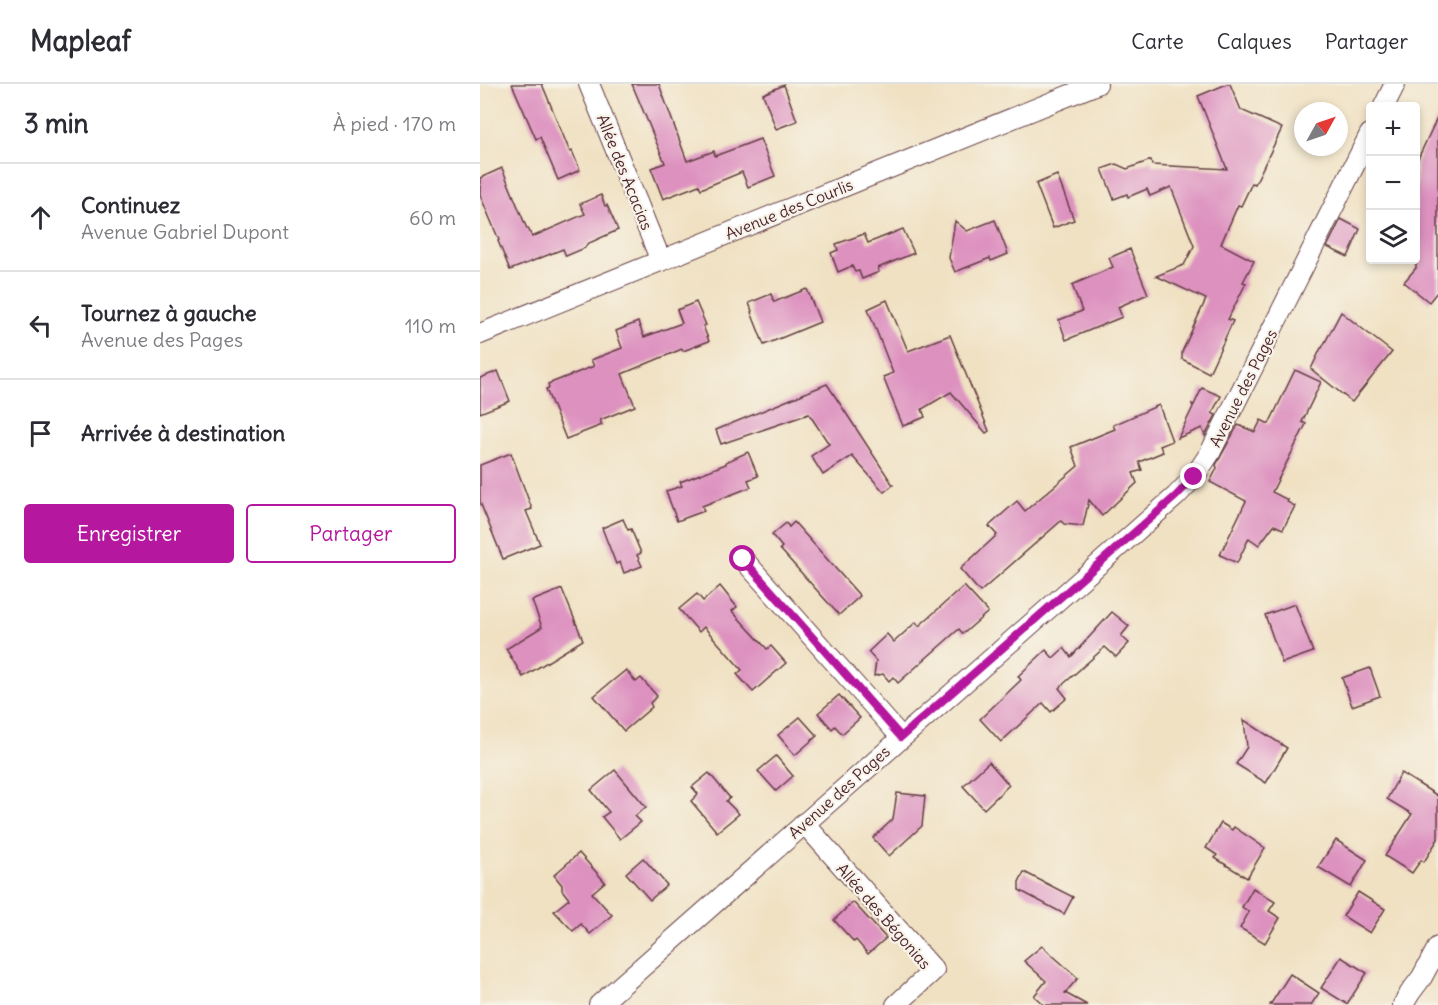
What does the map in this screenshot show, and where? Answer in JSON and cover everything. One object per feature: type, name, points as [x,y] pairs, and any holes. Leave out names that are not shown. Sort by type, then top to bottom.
[{"type":"street","name":"Allée des Acacias","points":[[589,84],[661,261]]},
{"type":"street","name":"Avenue des Courlis","points":[[480,334],[1097,84]]},
{"type":"street","points":[[1386,102],[1395,84]]},
{"type":"street","name":"Avenue des Pages","points":[[599,1005],[1176,496],[1194,477],[1210,453],[1366,144]]},
{"type":"street","points":[[743,559],[901,737]]},
{"type":"street","name":"Allée des Bégonias","points":[[804,824],[934,970],[896,1005]]},
{"type":"street","points":[[1403,1005],[1422,977],[1438,947]]},
{"type":"street","points":[[1422,977],[1438,963]]},
{"type":"building","points":[[512,84],[542,84],[570,152],[572,151],[580,170],[558,180],[540,137],[536,139]]},
{"type":"building","points":[[632,84],[659,84],[687,161],[714,151],[715,156],[760,139],[775,176],[748,187],[742,172],[701,189],[699,185],[663,199],[651,168],[665,163]]},
{"type":"building","points":[[1230,84],[1241,110],[1282,128],[1255,184],[1252,183],[1241,206],[1238,205],[1221,244],[1254,261],[1228,319],[1233,321],[1209,373],[1182,359],[1182,352],[1206,299],[1156,276],[1184,265],[1194,246],[1171,187],[1150,196],[1147,189],[1128,197],[1127,194],[1114,199],[1102,169],[1116,164],[1127,169],[1151,160],[1152,165],[1227,169],[1198,96]]},
{"type":"building","points":[[784,85],[797,121],[776,129],[763,94]]},
{"type":"building","points":[[1438,116],[1438,291],[1429,302],[1404,282],[1416,268],[1416,264],[1420,264],[1420,154]]},
{"type":"building","points":[[502,168],[532,237],[585,214],[580,204],[601,195],[618,230],[566,256],[563,249],[510,270],[480,195],[480,178]]},
{"type":"building","points":[[1057,175],[1074,220],[1053,228],[1036,184]]},
{"type":"building","points":[[1341,219],[1360,229],[1348,257],[1327,247]]},
{"type":"building","points":[[995,220],[1008,254],[991,261],[990,258],[955,272],[949,258],[955,221],[967,231]]},
{"type":"building","points":[[903,229],[914,253],[878,268],[879,272],[862,279],[859,271],[855,272],[852,266],[838,272],[831,253],[838,250],[836,244],[864,234],[868,243]]},
{"type":"building","points":[[1130,249],[1148,294],[1118,307],[1122,317],[1066,340],[1059,320],[1082,311],[1072,285],[1113,267],[1109,258]]},
{"type":"building","points":[[807,289],[820,322],[764,345],[749,303],[771,294],[774,302]]},
{"type":"building","points":[[887,300],[908,351],[950,335],[989,431],[986,433],[951,392],[922,409],[925,417],[903,426],[883,377],[893,373],[868,309]]},
{"type":"building","points":[[696,302],[706,325],[703,326],[709,341],[683,351],[682,349],[622,374],[635,406],[600,420],[602,425],[566,439],[546,389],[549,388],[548,384],[594,366],[591,360],[622,348],[616,331],[638,322],[644,337],[682,323],[677,310]]},
{"type":"building","points":[[1341,312],[1392,352],[1352,402],[1311,369]]},
{"type":"building","points":[[1295,370],[1321,382],[1302,422],[1306,424],[1272,492],[1295,506],[1283,529],[1274,525],[1259,545],[1249,538],[1237,563],[1220,555],[1246,501],[1210,482],[1217,468],[1216,465],[1238,425],[1255,432],[1261,420],[1269,424]]},
{"type":"building","points":[[498,371],[510,401],[480,413],[480,378]]},
{"type":"building","points":[[827,384],[893,485],[884,492],[852,456],[823,475],[811,456],[829,444],[809,414],[721,444],[716,430]]},
{"type":"building","points":[[1202,388],[1221,396],[1212,413],[1216,415],[1205,436],[1202,428],[1178,438],[1193,407],[1192,404],[1194,405]]},
{"type":"building","points":[[1159,405],[1172,441],[1160,446],[1163,452],[1139,462],[1142,470],[1133,473],[1137,483],[1102,516],[1089,500],[1083,526],[1064,524],[1061,521],[980,592],[960,569],[997,535],[989,526],[1017,501],[1025,511],[1078,466],[1071,447],[1115,429],[1113,425]]},
{"type":"building","points":[[748,452],[758,476],[748,480],[751,487],[702,506],[704,511],[677,521],[666,491],[682,486],[680,482],[726,464]]},
{"type":"building","points":[[511,453],[532,509],[526,511],[540,544],[503,559],[480,502],[480,465]]},
{"type":"building","points":[[623,519],[628,530],[631,529],[641,553],[637,555],[642,566],[624,573],[620,562],[616,564],[602,528]]},
{"type":"building","points":[[794,522],[860,596],[839,615],[780,549],[782,547],[772,535],[786,523],[789,527]]},
{"type":"building","points":[[720,586],[737,607],[732,611],[767,649],[771,646],[786,663],[753,692],[737,674],[742,670],[704,627],[699,632],[679,609],[697,594],[703,601]]},
{"type":"building","points":[[964,586],[988,612],[963,634],[959,629],[898,683],[893,677],[889,681],[883,674],[874,676],[876,661],[868,652],[887,634],[894,642],[916,622],[919,626]]},
{"type":"building","points":[[562,589],[583,640],[523,677],[506,649],[542,627],[532,601]]},
{"type":"building","points":[[1295,604],[1313,652],[1282,663],[1265,615]]},
{"type":"building","points":[[1112,612],[1129,626],[1121,636],[1129,643],[1116,657],[1105,647],[1059,688],[1067,698],[1051,712],[1043,703],[1001,742],[980,719],[1021,680],[1018,676],[1046,650],[1053,658],[1064,648],[1071,657]]},
{"type":"building","points":[[1370,668],[1380,696],[1352,706],[1342,678]]},
{"type":"building","points":[[626,670],[636,682],[641,678],[657,696],[650,703],[652,707],[624,731],[594,696]]},
{"type":"building","points":[[839,695],[860,718],[842,734],[835,726],[832,729],[818,713]]},
{"type":"building","points":[[800,717],[817,736],[795,755],[778,735]]},
{"type":"building","points":[[1244,720],[1287,748],[1266,783],[1236,764],[1247,747]]},
{"type":"building","points":[[776,756],[793,776],[776,791],[758,771]]},
{"type":"building","points":[[989,762],[1009,785],[984,809],[963,786]]},
{"type":"building","points":[[615,770],[646,807],[635,816],[641,822],[620,839],[602,817],[609,812],[591,790]]},
{"type":"building","points":[[709,773],[730,798],[726,801],[739,814],[717,832],[691,801],[698,794],[692,787]]},
{"type":"building","points":[[1401,773],[1438,796],[1438,839],[1424,862],[1421,860],[1412,873],[1385,856],[1412,814],[1387,799]]},
{"type":"building","points":[[897,793],[925,796],[922,826],[889,856],[873,838],[893,819]]},
{"type":"building","points":[[1221,823],[1232,830],[1234,827],[1265,848],[1247,878],[1215,858],[1217,855],[1206,848]]},
{"type":"building","points":[[1336,840],[1367,860],[1351,887],[1318,867]]},
{"type":"building","points":[[579,853],[605,882],[592,893],[612,915],[590,934],[581,924],[573,931],[554,911],[569,899],[554,875]]},
{"type":"building","points":[[643,858],[667,885],[650,900],[626,873]]},
{"type":"building","points":[[1024,872],[1073,897],[1064,914],[1019,890],[1019,882]]},
{"type":"building","points":[[1253,888],[1275,902],[1269,911],[1280,918],[1265,943],[1240,928],[1249,912],[1242,907]]},
{"type":"building","points":[[1358,892],[1385,909],[1370,933],[1343,916]]},
{"type":"building","points":[[853,902],[886,938],[868,954],[834,920]]},
{"type":"building","points":[[1042,946],[1078,978],[1065,993],[1087,1005],[1044,1005],[1034,996],[1046,981],[1024,961]]},
{"type":"building","points":[[1341,957],[1367,973],[1347,1004],[1321,988]]},
{"type":"building","points":[[1290,974],[1319,993],[1311,1005],[1270,1005]]},
{"type":"route","points":[[743,559],[901,737],[1176,496],[1194,477]]}]
